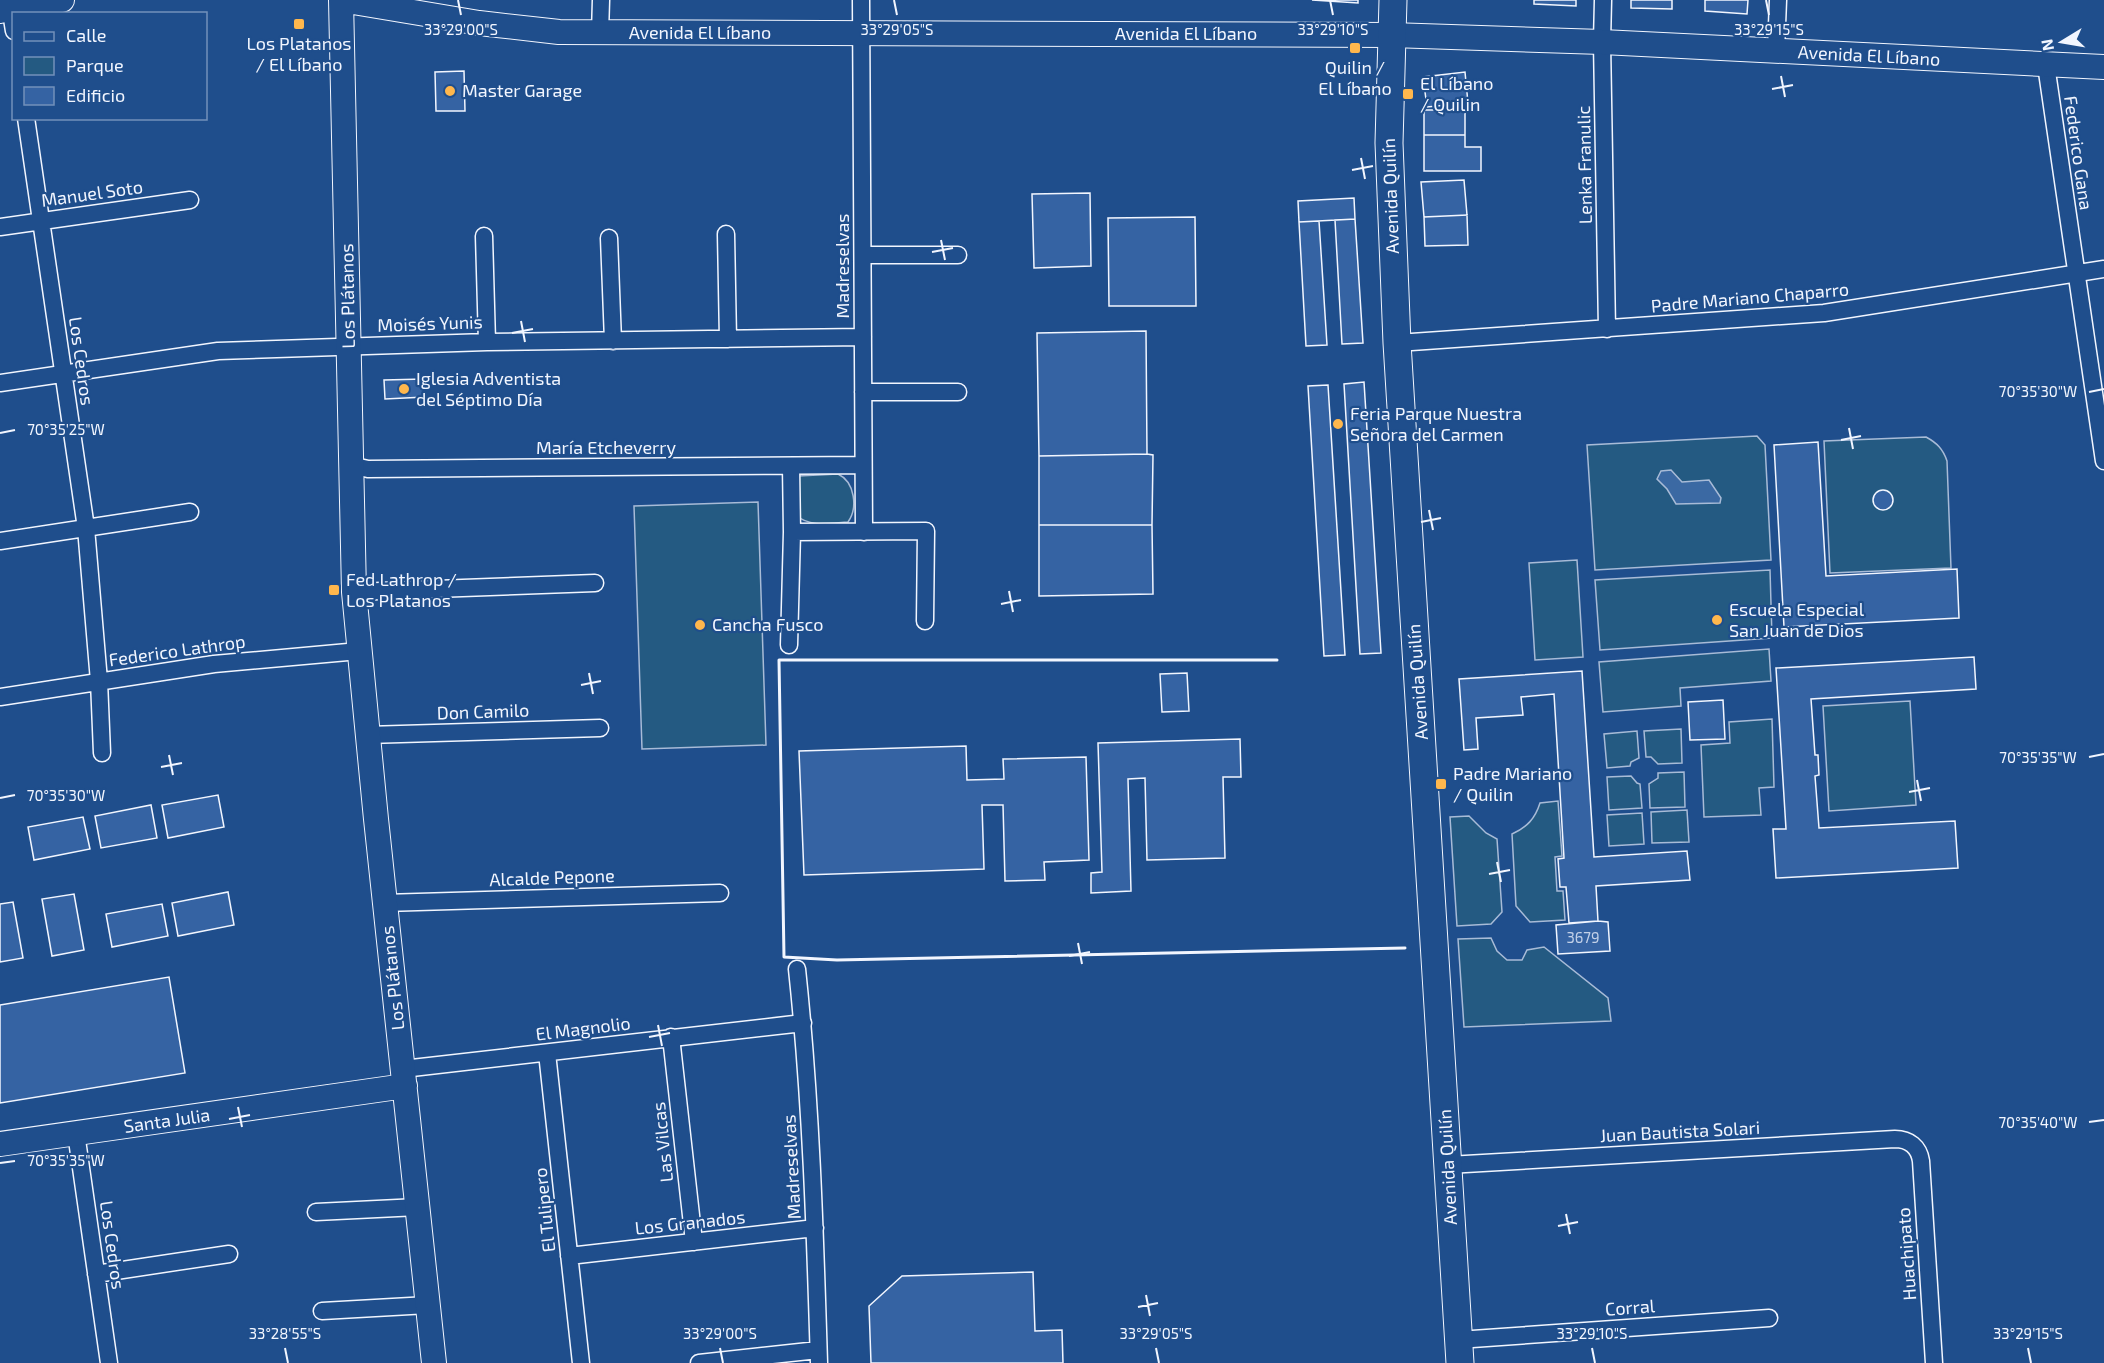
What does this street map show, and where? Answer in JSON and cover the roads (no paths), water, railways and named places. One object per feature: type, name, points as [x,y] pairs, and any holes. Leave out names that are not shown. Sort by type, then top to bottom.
[{"type":"main road","points":[[12,12],[62,0]]},
{"type":"main road","name":"Avenida El Líbano","points":[[341,0],[518,29],[600,33],[1391,35],[1602,42],[2104,67]]},
{"type":"main road","name":"Los Plátanos","points":[[341,0],[354,592],[384,903],[434,1363]]},
{"type":"main road","name":"Avenida Quilín","points":[[1393,0],[1389,143],[1397,343],[1459,1352]]},
{"type":"main road","name":"Santa Julia","points":[[0,1144],[404,1078]]},
{"type":"street","points":[[600,33],[601,0]]},
{"type":"street","name":"Madreselvas","points":[[861,0],[864,532]]},
{"type":"street","name":"Lenka Franulic","points":[[1603,0],[1607,330]]},
{"type":"street","points":[[1776,51],[1778,0]]},
{"type":"street","name":"Federico Gana","points":[[2046,65],[2103,452]]},
{"type":"street","name":"Los Cedros","points":[[26,120],[86,528],[99,681],[102,753]]},
{"type":"street","name":"Manuel Soto","points":[[0,228],[190,200]]},
{"type":"street","points":[[726,234],[728,339]]},
{"type":"street","points":[[484,236],[487,342]]},
{"type":"street","points":[[609,238],[613,340]]},
{"type":"street","points":[[863,255],[958,255]]},
{"type":"street","name":"Padre Mariano Chaparro","points":[[1397,343],[1824,313],[2104,269]]},
{"type":"street","name":"Moisés Yunis","points":[[0,383],[218,351],[487,342],[863,337]]},
{"type":"street","points":[[863,392],[958,392]]},
{"type":"street","name":"María Etcheverry","points":[[350,465],[368,469],[863,465]]},
{"type":"street","points":[[789,645],[791,466]]},
{"type":"street","points":[[0,541],[190,512]]},
{"type":"street","points":[[792,532],[926,531],[925,621]]},
{"type":"street","points":[[354,592],[595,583]]},
{"type":"street","name":"Federico Lathrop","points":[[0,696],[214,664],[359,651]]},
{"type":"street","name":"Don Camilo","points":[[368,735],[600,728]]},
{"type":"street","name":"Alcalde Pepone","points":[[384,903],[720,893]]},
{"type":"street","name":"Madreselvas","points":[[797,969],[803,1023],[815,1228],[818,1356]]},
{"type":"street","name":"El Magnolio","points":[[404,1078],[547,1053],[803,1023]]},
{"type":"street","name":"Las Vilcas","points":[[670,1037],[694,1242]]},
{"type":"street","name":"El Tulipero","points":[[547,1053],[581,1363]]},
{"type":"street","name":"Los Cedros","points":[[75,1133],[109,1363]]},
{"type":"street","name":"Juan Bautista Solari","points":[[1448,1165],[1895,1139],[1912,1144]]},
{"type":"street","name":"Huachipato","points":[[1912,1144],[1920,1155],[1921,1161],[1934,1363]]},
{"type":"street","points":[[316,1212],[418,1207]]},
{"type":"street","name":"Los Granados","points":[[569,1256],[815,1228]]},
{"type":"street","points":[[96,1274],[229,1254]]},
{"type":"street","points":[[322,1311],[428,1305]]},
{"type":"street","name":"Corral","points":[[1459,1352],[1769,1318]]},
{"type":"street","points":[[699,1363],[818,1356]]},
{"type":"place","name":"Los Platanos / El Líbano","points":[[299,24]]},
{"type":"place","name":"Quilin / El Líbano","points":[[1355,48]]},
{"type":"place","name":"Master Garage","points":[[450,91]]},
{"type":"place","name":"El Líbano / Quilin","points":[[1408,94]]},
{"type":"place","name":"Iglesia Adventista del Séptimo Día","points":[[404,389]]},
{"type":"place","name":"Feria Parque Nuestra Señora del Carmen","points":[[1338,424]]},
{"type":"place","name":"Fed Lathrop / Los Platanos","points":[[334,590]]},
{"type":"place","name":"Escuela Especial San Juan de Dios","points":[[1717,620]]},
{"type":"place","name":"Cancha Fusco","points":[[700,625]]},
{"type":"place","name":"Padre Mariano / Quilin","points":[[1441,784]]}]
